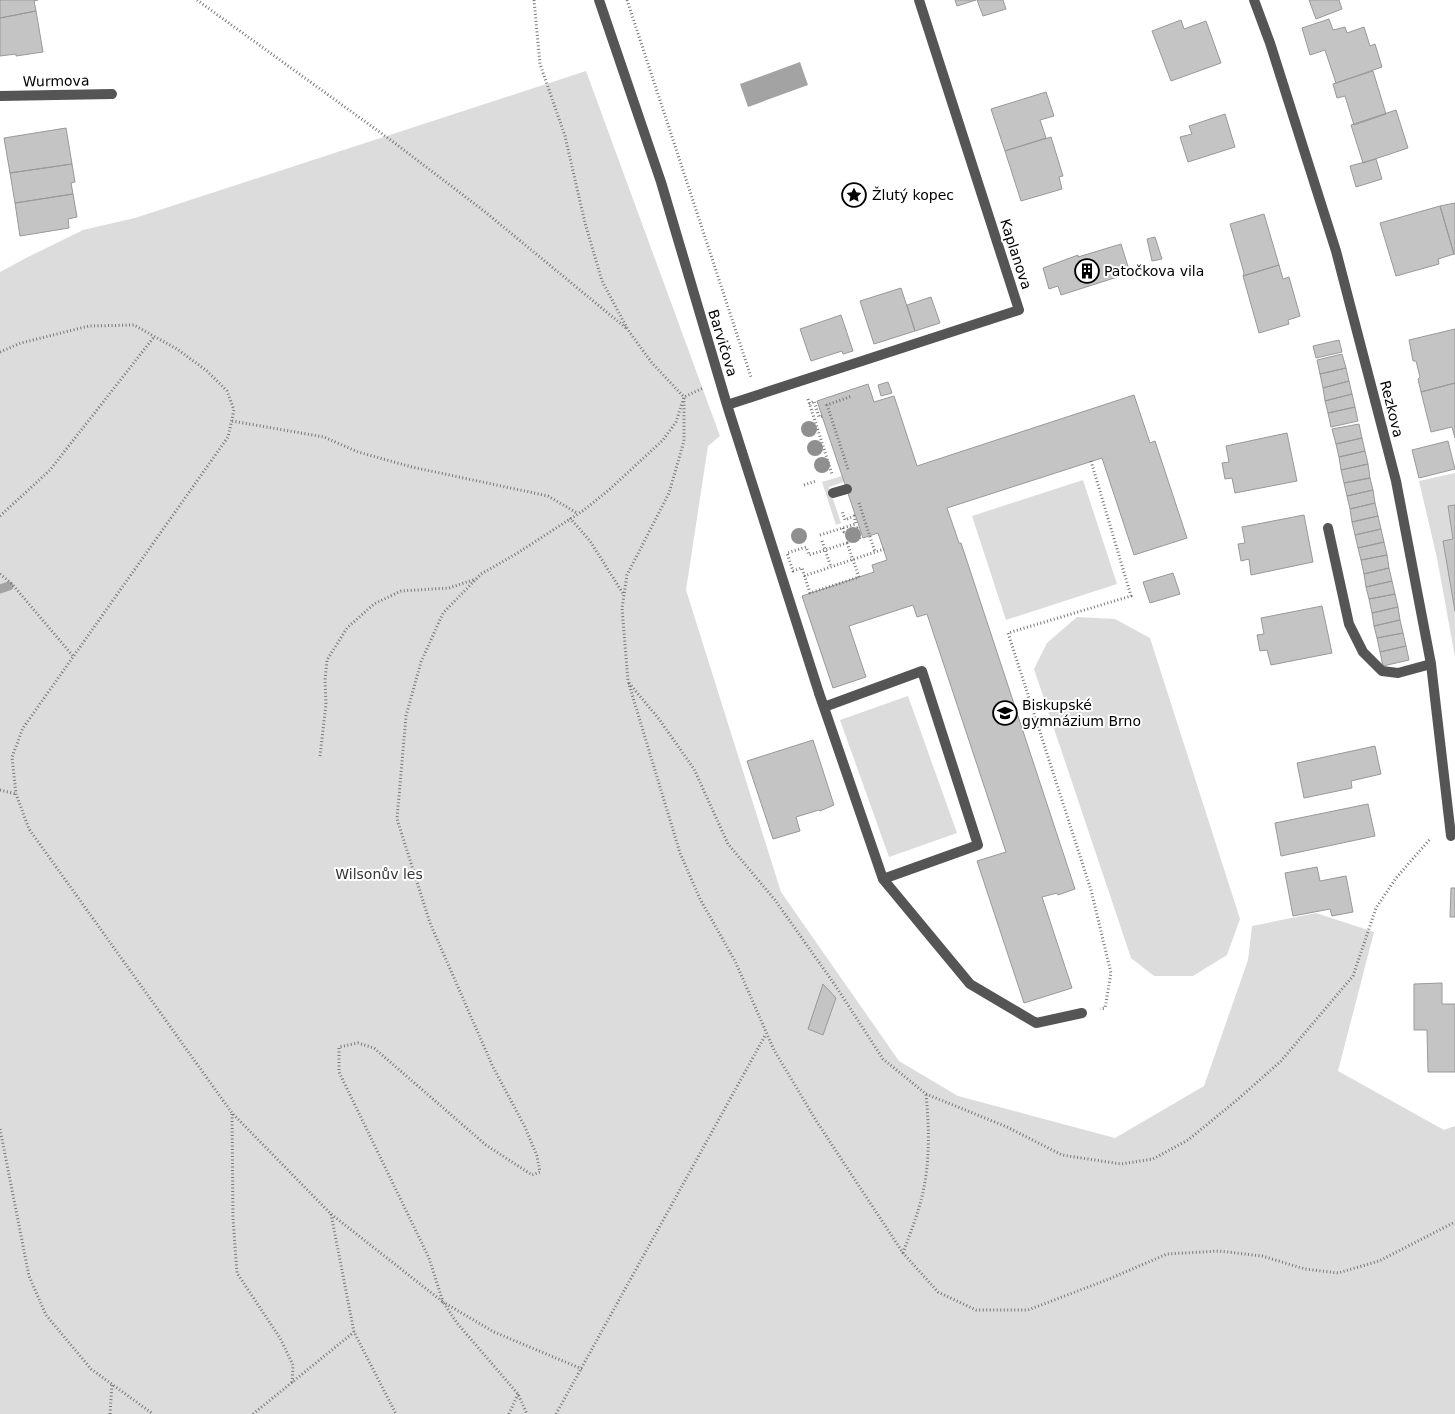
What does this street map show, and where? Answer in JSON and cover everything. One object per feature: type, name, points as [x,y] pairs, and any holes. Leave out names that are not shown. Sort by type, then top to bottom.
[{"type":"street","name":"Barvičova","points":[[599,0],[661,182],[727,404],[819,694],[883,879]]},
{"type":"street","name":"Kaplanova","points":[[727,404],[1019,310],[919,0]]},
{"type":"street","name":"Rezkova","points":[[1254,0],[1304,148],[1347,289],[1396,481],[1431,664],[1451,836]]},
{"type":"street","name":"Wurmova","points":[[0,96],[112,94]]},
{"type":"street","points":[[833,493],[847,489]]},
{"type":"street","points":[[1328,528],[1349,624],[1363,652],[1382,671],[1398,673],[1431,664]]},
{"type":"street","points":[[824,707],[922,671],[978,846],[883,879],[970,984],[1036,1023],[1082,1013]]},
{"type":"path","points":[[197,0],[392,141],[484,211],[628,330]]},
{"type":"path","points":[[534,0],[540,64],[566,136],[585,223],[602,280],[628,330],[652,363],[684,396],[684,441],[669,493],[627,575],[622,608],[628,681],[680,852],[700,899],[735,961],[774,1050],[817,1122],[903,1253],[938,1292],[976,1310],[1028,1310],[1167,1254],[1219,1251],[1262,1256],[1305,1269],[1338,1273],[1379,1262],[1455,1222]]},
{"type":"path","points":[[627,0],[756,394]]},
{"type":"path","points":[[0,352],[21,343],[89,326],[134,325],[177,349],[207,371],[228,392],[234,410],[228,437],[23,728],[12,757],[16,794],[29,829],[232,1113],[331,1214],[443,1302],[494,1332],[582,1369]]},
{"type":"path","points":[[0,516],[50,470],[154,337]]},
{"type":"path","points":[[527,1414],[518,1394],[457,1323],[443,1302],[429,1258],[339,1072],[340,1047],[358,1043],[374,1048],[486,1145],[532,1175],[540,1172],[537,1156],[525,1127],[493,1067],[430,923],[397,819],[406,716],[421,662],[443,613],[481,574],[578,514],[610,490],[663,440],[676,422],[684,396]]},
{"type":"path","points":[[848,470],[827,405],[852,396]]},
{"type":"path","points":[[822,416],[819,417],[814,401],[809,404],[832,476],[827,477]]},
{"type":"path","points":[[232,422],[324,437],[358,452],[403,464],[548,496],[578,514]]},
{"type":"path","points":[[1082,1013],[1105,1008],[1111,973],[1091,890],[1008,633],[1131,596],[1091,461]]},
{"type":"path","points":[[804,485],[822,479]]},
{"type":"path","points":[[858,498],[876,552]]},
{"type":"path","points":[[820,535],[856,524],[854,516],[845,520]]},
{"type":"path","points":[[570,518],[590,541],[624,595]]},
{"type":"path","points":[[843,528],[844,532],[857,528],[860,539]]},
{"type":"path","points":[[822,541],[831,567]]},
{"type":"path","points":[[847,543],[853,560],[859,577],[810,593],[802,568],[793,571],[788,553],[806,547],[810,555],[847,543]]},
{"type":"path","points":[[805,575],[884,550]]},
{"type":"path","points":[[0,574],[12,584],[73,656]]},
{"type":"path","points":[[320,756],[326,704],[325,680],[327,660],[347,628],[374,604],[400,590],[450,588],[477,579]]},
{"type":"path","points":[[628,681],[694,769],[728,844],[775,900],[835,985],[883,1059],[926,1094],[1007,1127],[1062,1155],[1121,1164],[1153,1159],[1188,1140],[1281,1061],[1352,976],[1376,908],[1396,878],[1449,817]]},
{"type":"path","points":[[0,790],[16,794]]},
{"type":"path","points":[[556,1414],[766,1033]]},
{"type":"path","points":[[903,1253],[918,1214],[924,1186],[929,1125],[926,1094]]},
{"type":"path","points":[[232,1113],[233,1219],[237,1273],[280,1338],[293,1365],[292,1384]]},
{"type":"path","points":[[0,1129],[29,1276],[46,1315],[91,1369],[153,1414]]},
{"type":"path","points":[[331,1214],[354,1332],[396,1414]]},
{"type":"path","points":[[253,1414],[354,1332]]},
{"type":"path","points":[[110,1414],[112,1384]]},
{"type":"path","points":[[509,1414],[518,1394]]},
{"type":"green space","name":"Wilsonův les","points":[[586,71],[720,436],[708,446],[686,590],[781,892],[899,1061],[958,1096],[1115,1138],[1204,1086],[1248,960],[1252,926],[1316,913],[1374,932],[1338,1071],[1444,1130],[1455,1126],[1455,1414],[0,1414],[0,272],[83,230],[135,218]]},
{"type":"green space","points":[[1455,473],[1455,657],[1437,558],[1419,481]]},
{"type":"green space","points":[[842,476],[844,482],[829,487],[841,523],[836,525],[822,482]]},
{"type":"green space","points":[[1083,480],[1117,584],[1006,620],[972,516]]},
{"type":"green space","points":[[1077,617],[1115,619],[1150,638],[1240,919],[1227,955],[1193,976],[1154,976],[1131,958],[1034,669],[1047,643]]},
{"type":"green space","points":[[908,696],[957,833],[889,857],[840,720]]},
{"type":"shaded area","points":[[800,62],[808,85],[748,107],[740,84]]},
{"type":"building","points":[[0,0],[38,0],[34,1],[36,11],[0,18]]},
{"type":"building","points":[[955,0],[976,0],[957,6]]},
{"type":"building","points":[[977,0],[1003,0],[1006,9],[983,16]]},
{"type":"building","points":[[1309,0],[1339,0],[1342,9],[1316,19]]},
{"type":"building","points":[[36,11],[43,52],[0,56],[0,18]]},
{"type":"building","points":[[1329,19],[1333,30],[1345,27],[1347,33],[1364,27],[1370,46],[1375,44],[1382,67],[1336,83],[1325,50],[1310,55],[1302,28]]},
{"type":"building","points":[[1181,20],[1184,29],[1206,21],[1221,63],[1171,81],[1152,31]]},
{"type":"building","points":[[1373,71],[1386,114],[1354,125],[1345,96],[1337,98],[1333,84]]},
{"type":"building","points":[[1046,92],[1054,116],[1040,120],[1046,138],[1005,151],[991,109]]},
{"type":"building","points":[[1396,110],[1408,148],[1363,163],[1351,125]]},
{"type":"building","points":[[1225,114],[1235,147],[1188,162],[1180,137],[1192,134],[1189,126]]},
{"type":"building","points":[[66,128],[72,164],[10,173],[4,138]]},
{"type":"building","points":[[1051,137],[1063,176],[1059,177],[1062,189],[1021,201],[1005,151]]},
{"type":"building","points":[[1376,159],[1382,179],[1356,187],[1350,166]]},
{"type":"building","points":[[72,164],[75,182],[71,183],[73,194],[15,203],[10,173]]},
{"type":"building","points":[[73,194],[77,217],[68,219],[69,228],[20,236],[15,203]]},
{"type":"building","points":[[1455,203],[1455,254],[1454,254],[1440,206]]},
{"type":"building","points":[[1440,206],[1454,254],[1438,259],[1439,264],[1396,276],[1380,223]]},
{"type":"building","points":[[1264,214],[1279,265],[1243,276],[1244,273],[1230,224]]},
{"type":"building","points":[[1155,237],[1162,259],[1152,261],[1147,239]]},
{"type":"building","name":"Patočkova vila","points":[[1121,244],[1130,273],[1061,295],[1058,286],[1049,289],[1043,268],[1078,255],[1078,257]]},
{"type":"building","points":[[1279,265],[1283,279],[1289,277],[1300,316],[1288,320],[1289,324],[1259,333],[1243,276]]},
{"type":"building","points":[[901,288],[915,331],[874,344],[860,301]]},
{"type":"building","points":[[931,297],[940,323],[915,331],[907,305]]},
{"type":"building","points":[[841,315],[853,351],[843,354],[842,351],[811,361],[800,329]]},
{"type":"building","points":[[1455,329],[1455,383],[1421,392],[1418,379],[1420,377],[1416,361],[1413,361],[1409,340]]},
{"type":"building","points":[[1339,340],[1342,352],[1316,358],[1313,346]]},
{"type":"building","points":[[1342,354],[1346,368],[1320,374],[1317,360]]},
{"type":"building","points":[[1346,368],[1349,381],[1323,388],[1320,374]]},
{"type":"building","points":[[1349,381],[1352,394],[1325,401],[1323,388]]},
{"type":"building","points":[[888,382],[892,393],[881,396],[878,385]]},
{"type":"building","points":[[1455,383],[1455,438],[1452,427],[1431,432],[1421,392]]},
{"type":"building","points":[[868,384],[874,402],[894,396],[917,466],[1134,395],[1150,443],[1155,441],[1187,538],[1134,555],[1102,458],[947,508],[959,543],[961,543],[1075,889],[1058,895],[1057,893],[1042,897],[1072,988],[1024,1003],[977,861],[1006,852],[927,614],[917,617],[913,605],[849,626],[866,677],[833,688],[802,596],[874,572],[872,565],[887,560],[878,533],[863,538],[817,401]]},
{"type":"building","points":[[1352,394],[1355,407],[1328,413],[1325,401]]},
{"type":"building","points":[[1355,407],[1358,421],[1331,427],[1328,413]]},
{"type":"building","points":[[1359,424],[1362,438],[1336,444],[1332,429]]},
{"type":"building","points":[[1287,433],[1297,481],[1235,493],[1232,478],[1225,479],[1222,463],[1229,462],[1226,446]]},
{"type":"building","points":[[1362,438],[1365,451],[1339,457],[1336,444]]},
{"type":"building","points":[[1448,441],[1455,469],[1419,478],[1412,450]]},
{"type":"building","points":[[1365,451],[1368,464],[1341,470],[1339,457]]},
{"type":"building","points":[[1368,464],[1370,478],[1344,483],[1341,470]]},
{"type":"building","points":[[1370,478],[1373,490],[1347,496],[1344,483]]},
{"type":"building","points":[[1373,490],[1375,503],[1350,509],[1347,496]]},
{"type":"building","points":[[1375,503],[1378,516],[1352,522],[1350,509]]},
{"type":"building","points":[[1455,505],[1455,611],[1443,541],[1453,539],[1448,506]]},
{"type":"building","points":[[1304,515],[1313,562],[1251,575],[1249,559],[1241,561],[1238,544],[1245,543],[1242,527]]},
{"type":"building","points":[[1378,516],[1381,529],[1355,535],[1352,522]]},
{"type":"building","points":[[1381,529],[1384,542],[1358,548],[1355,535]]},
{"type":"building","points":[[1384,542],[1387,555],[1361,560],[1358,548]]},
{"type":"building","points":[[1387,555],[1389,568],[1364,574],[1361,560]]},
{"type":"building","points":[[1389,568],[1392,581],[1366,587],[1364,574]]},
{"type":"building","points":[[1173,573],[1180,594],[1150,603],[1143,582]]},
{"type":"building","points":[[1392,581],[1395,594],[1369,599],[1366,587]]},
{"type":"building","points":[[1395,594],[1398,607],[1372,613],[1369,599]]},
{"type":"building","points":[[1322,606],[1332,653],[1271,665],[1267,650],[1260,651],[1257,635],[1264,634],[1261,618]]},
{"type":"building","points":[[1398,607],[1400,620],[1374,626],[1372,613]]},
{"type":"building","points":[[1400,620],[1403,633],[1377,638],[1374,626]]},
{"type":"building","points":[[1403,633],[1406,646],[1380,652],[1377,638]]},
{"type":"building","points":[[1406,646],[1409,660],[1383,666],[1380,652]]},
{"type":"building","points":[[813,740],[834,805],[820,811],[796,817],[800,831],[773,839],[747,761]]},
{"type":"building","points":[[1375,746],[1381,774],[1351,781],[1352,788],[1304,798],[1297,763]]},
{"type":"building","points":[[1368,804],[1375,836],[1281,856],[1275,823]]},
{"type":"building","points":[[1317,867],[1320,881],[1346,876],[1353,912],[1332,916],[1330,909],[1293,916],[1285,873]]},
{"type":"building","points":[[1451,888],[1455,888],[1455,917],[1450,917]]},
{"type":"building","points":[[1442,983],[1442,1004],[1455,1004],[1455,1072],[1428,1072],[1427,1030],[1414,1030],[1414,984]]},
{"type":"building","points":[[823,984],[836,998],[823,1035],[808,1029]]},
{"type":"waterway","points":[[0,589],[9,586]]},
{"type":"place","name":"Žlutý kopec","points":[[854,195]]},
{"type":"place","name":"Patočkova vila","points":[[1087,271]]},
{"type":"place","name":"Biskupské gymnázium Brno","points":[[1005,713]]}]
